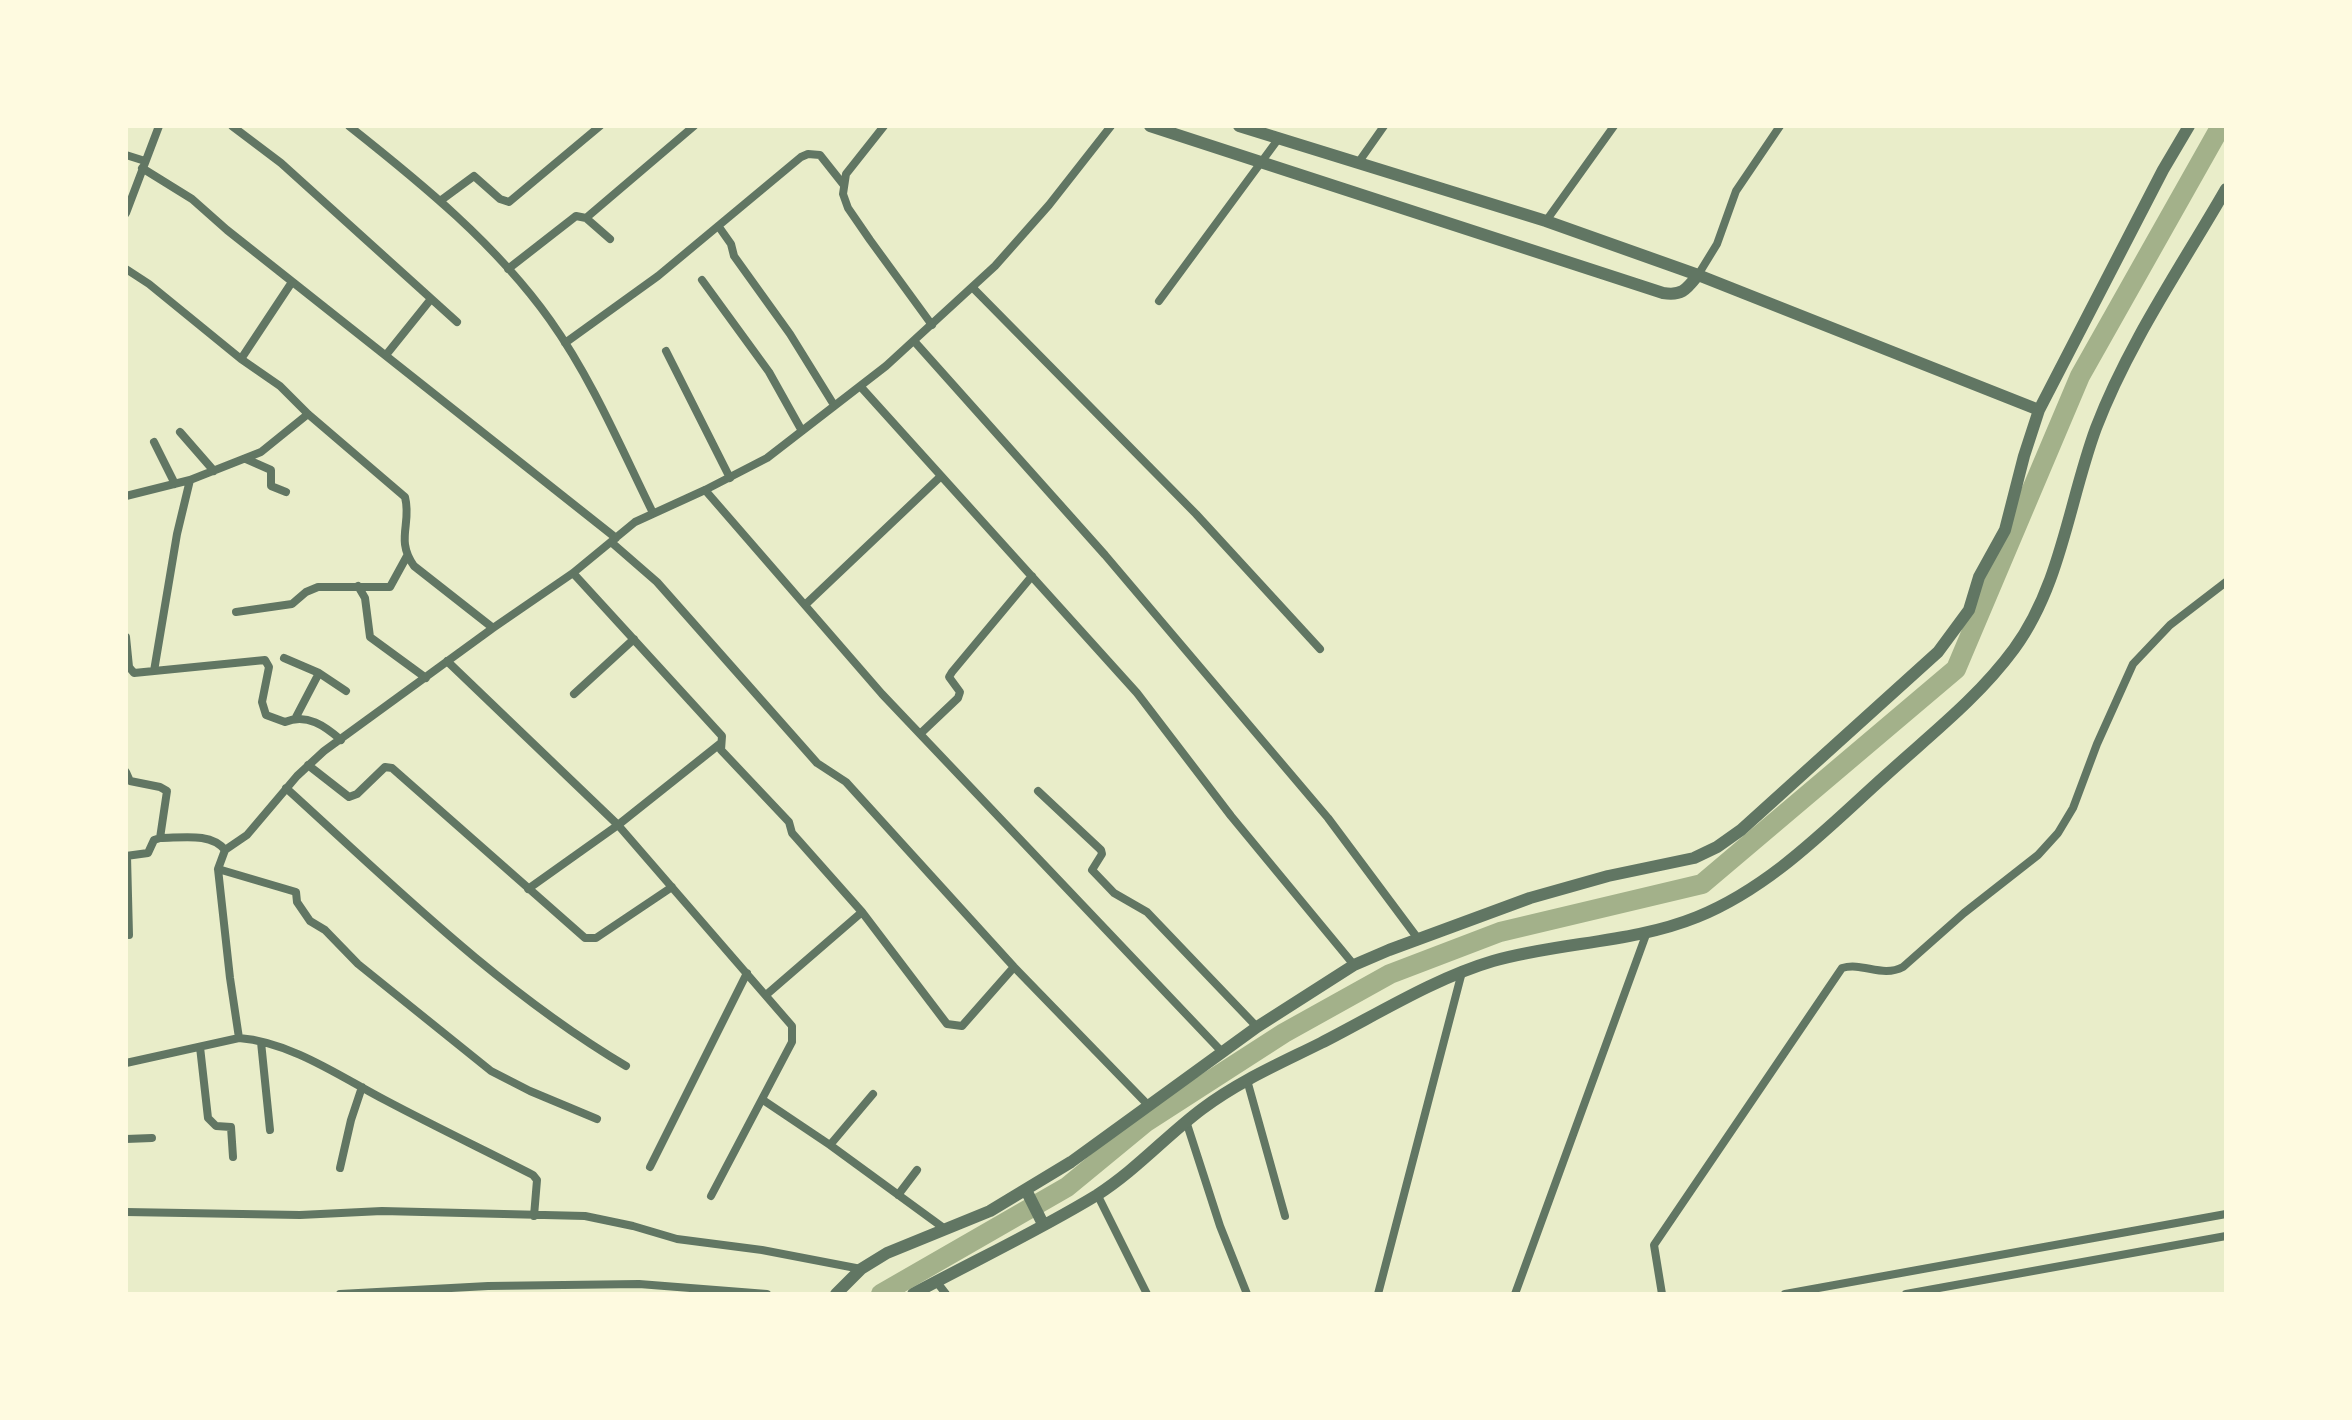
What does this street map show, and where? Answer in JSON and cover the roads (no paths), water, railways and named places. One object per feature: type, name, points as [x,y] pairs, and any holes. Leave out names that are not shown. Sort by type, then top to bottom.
[{"type":"street","points":[[126,213],[159,126]]},
{"type":"street","points":[[232,126],[281,163],[457,322]]},
{"type":"street","points":[[349,126],[440,201],[508,269],[549,319],[583,372],[653,513]]},
{"type":"street","points":[[440,201],[474,176],[500,199],[509,202],[600,126]]},
{"type":"street","points":[[586,218],[694,126]]},
{"type":"street","points":[[884,126],[846,174],[843,194],[848,208],[932,325]]},
{"type":"street","points":[[239,1038],[218,869],[225,850],[247,835],[308,765],[447,661],[573,573],[635,522],[767,458],[860,386],[973,288],[1049,205],[1111,126]]},
{"type":"street","points":[[1151,126],[1663,293],[1678,295],[1686,291],[1717,244],[1736,191],[1780,126]]},
{"type":"street","points":[[1239,126],[1546,221],[1698,275],[2039,410]]},
{"type":"street","points":[[1358,163],[1384,126]]},
{"type":"street","points":[[1546,221],[1614,126]]},
{"type":"street","points":[[844,1291],[861,1269],[887,1253],[1028,1195],[1257,1027],[1354,965],[1530,898],[1608,876],[1694,858],[1741,830],[1928,661],[1957,629],[1969,610],[1979,577],[2005,530],[2039,410],[2163,170],[2189,126]]},
{"type":"street","points":[[1159,301],[1279,138]]},
{"type":"street","points":[[565,343],[658,276],[808,154],[820,155],[843,184]]},
{"type":"street","points":[[126,155],[192,199],[614,540],[657,582],[817,763],[846,782],[1014,967],[1148,1105]]},
{"type":"street","points":[[913,1294],[1042,1220],[1097,1194],[1129,1172],[1186,1121],[1247,1080],[1462,972],[1524,953],[1647,932],[1706,913],[1740,897],[1782,869],[1983,688],[2018,644],[2045,595],[2088,453],[2123,369],[2226,189]]},
{"type":"street","points":[[508,269],[571,217],[586,218],[610,239]]},
{"type":"street","points":[[719,227],[731,244],[734,256],[790,334],[834,405]]},
{"type":"street","points":[[126,269],[280,386],[405,497],[403,536],[407,556],[414,566],[493,628]]},
{"type":"street","points":[[702,280],[769,372],[802,431]]},
{"type":"street","points":[[241,359],[292,282]]},
{"type":"street","points":[[973,288],[1196,514],[1320,649]]},
{"type":"street","points":[[386,355],[431,299]]},
{"type":"street","points":[[914,341],[1105,555],[1328,818],[1419,940]]},
{"type":"street","points":[[666,351],[730,478]]},
{"type":"street","points":[[860,386],[1137,693],[1231,816],[1354,965]]},
{"type":"street","points":[[126,496],[190,480],[261,452],[308,414]]},
{"type":"street","points":[[180,432],[214,471]]},
{"type":"street","points":[[154,442],[175,484]]},
{"type":"street","points":[[245,459],[268,467],[271,470],[271,486],[286,492]]},
{"type":"street","points":[[805,605],[940,477]]},
{"type":"street","points":[[154,671],[177,534],[190,480]]},
{"type":"street","points":[[705,490],[920,734],[1223,1053]]},
{"type":"street","points":[[236,612],[292,604],[311,588],[390,587],[407,556]]},
{"type":"street","points":[[573,573],[722,736],[721,750],[789,822],[792,833],[862,912],[947,1024],[962,1026],[1014,967]]},
{"type":"street","points":[[920,734],[960,695],[959,689],[950,681],[952,672],[1032,576]]},
{"type":"street","points":[[1662,1294],[1654,1245],[1842,968],[1854,965],[1871,971],[1894,972],[1903,967],[1964,913],[2038,855],[2058,833],[2073,808],[2097,744],[2133,664],[2170,625],[2226,582]]},
{"type":"street","points":[[357,586],[365,598],[370,637],[426,678]]},
{"type":"street","points":[[126,637],[128,672],[134,673],[265,660],[269,667],[262,710],[266,715],[285,722],[296,717],[319,673]]},
{"type":"street","points":[[574,694],[634,639]]},
{"type":"street","points":[[284,658],[319,673],[346,691]]},
{"type":"street","points":[[447,661],[618,825],[788,1021],[793,1034],[792,1042],[711,1196]]},
{"type":"street","points":[[296,717],[317,724],[341,740]]},
{"type":"street","points":[[528,889],[618,825],[721,743]]},
{"type":"street","points":[[308,765],[349,797],[357,794],[385,767],[390,767],[580,936],[596,938],[672,887]]},
{"type":"street","points":[[126,772],[130,781],[167,791],[160,838]]},
{"type":"street","points":[[286,788],[424,914],[489,968],[626,1066]]},
{"type":"street","points":[[1038,791],[1101,850],[1102,854],[1092,866],[1093,871],[1114,893],[1147,912],[1257,1027]]},
{"type":"street","points":[[129,935],[126,856],[148,853],[154,840],[160,838],[208,839],[218,842],[225,850]]},
{"type":"street","points":[[218,869],[296,892],[297,902],[310,921],[325,930],[358,964],[491,1071],[597,1119]]},
{"type":"street","points":[[766,995],[862,912]]},
{"type":"street","points":[[1515,1294],[1647,932]]},
{"type":"street","points":[[1378,1294],[1462,972]]},
{"type":"street","points":[[650,1167],[747,973]]},
{"type":"street","points":[[126,1063],[239,1038],[261,1042],[306,1059],[536,1177],[534,1216]]},
{"type":"street","points":[[261,1042],[270,1130]]},
{"type":"street","points":[[200,1047],[208,1118],[216,1126],[231,1127],[233,1157]]},
{"type":"street","points":[[1247,1080],[1285,1216]]},
{"type":"street","points":[[340,1168],[362,1087]]},
{"type":"street","points":[[830,1145],[873,1094]]},
{"type":"street","points":[[763,1100],[945,1229]]},
{"type":"street","points":[[1186,1121],[1220,1226],[1247,1294]]},
{"type":"street","points":[[126,1139],[152,1138]]},
{"type":"street","points":[[898,1195],[917,1170]]},
{"type":"street","points":[[1097,1194],[1147,1294]]},
{"type":"street","points":[[1028,1195],[1042,1220]]},
{"type":"street","points":[[126,1212],[300,1215],[382,1211],[585,1216],[677,1239],[762,1250],[861,1269]]},
{"type":"street","points":[[1785,1294],[2226,1214]]},
{"type":"street","points":[[1906,1294],[2226,1236]]},
{"type":"street","points":[[936,1281],[946,1294]]},
{"type":"street","points":[[340,1294],[614,1289],[742,1290],[767,1294]]},
{"type":"waterway","points":[[881,1294],[1067,1187],[1146,1122],[1284,1033],[1390,974],[1500,932],[1702,884],[1956,669],[2080,376],[2221,126]]}]
